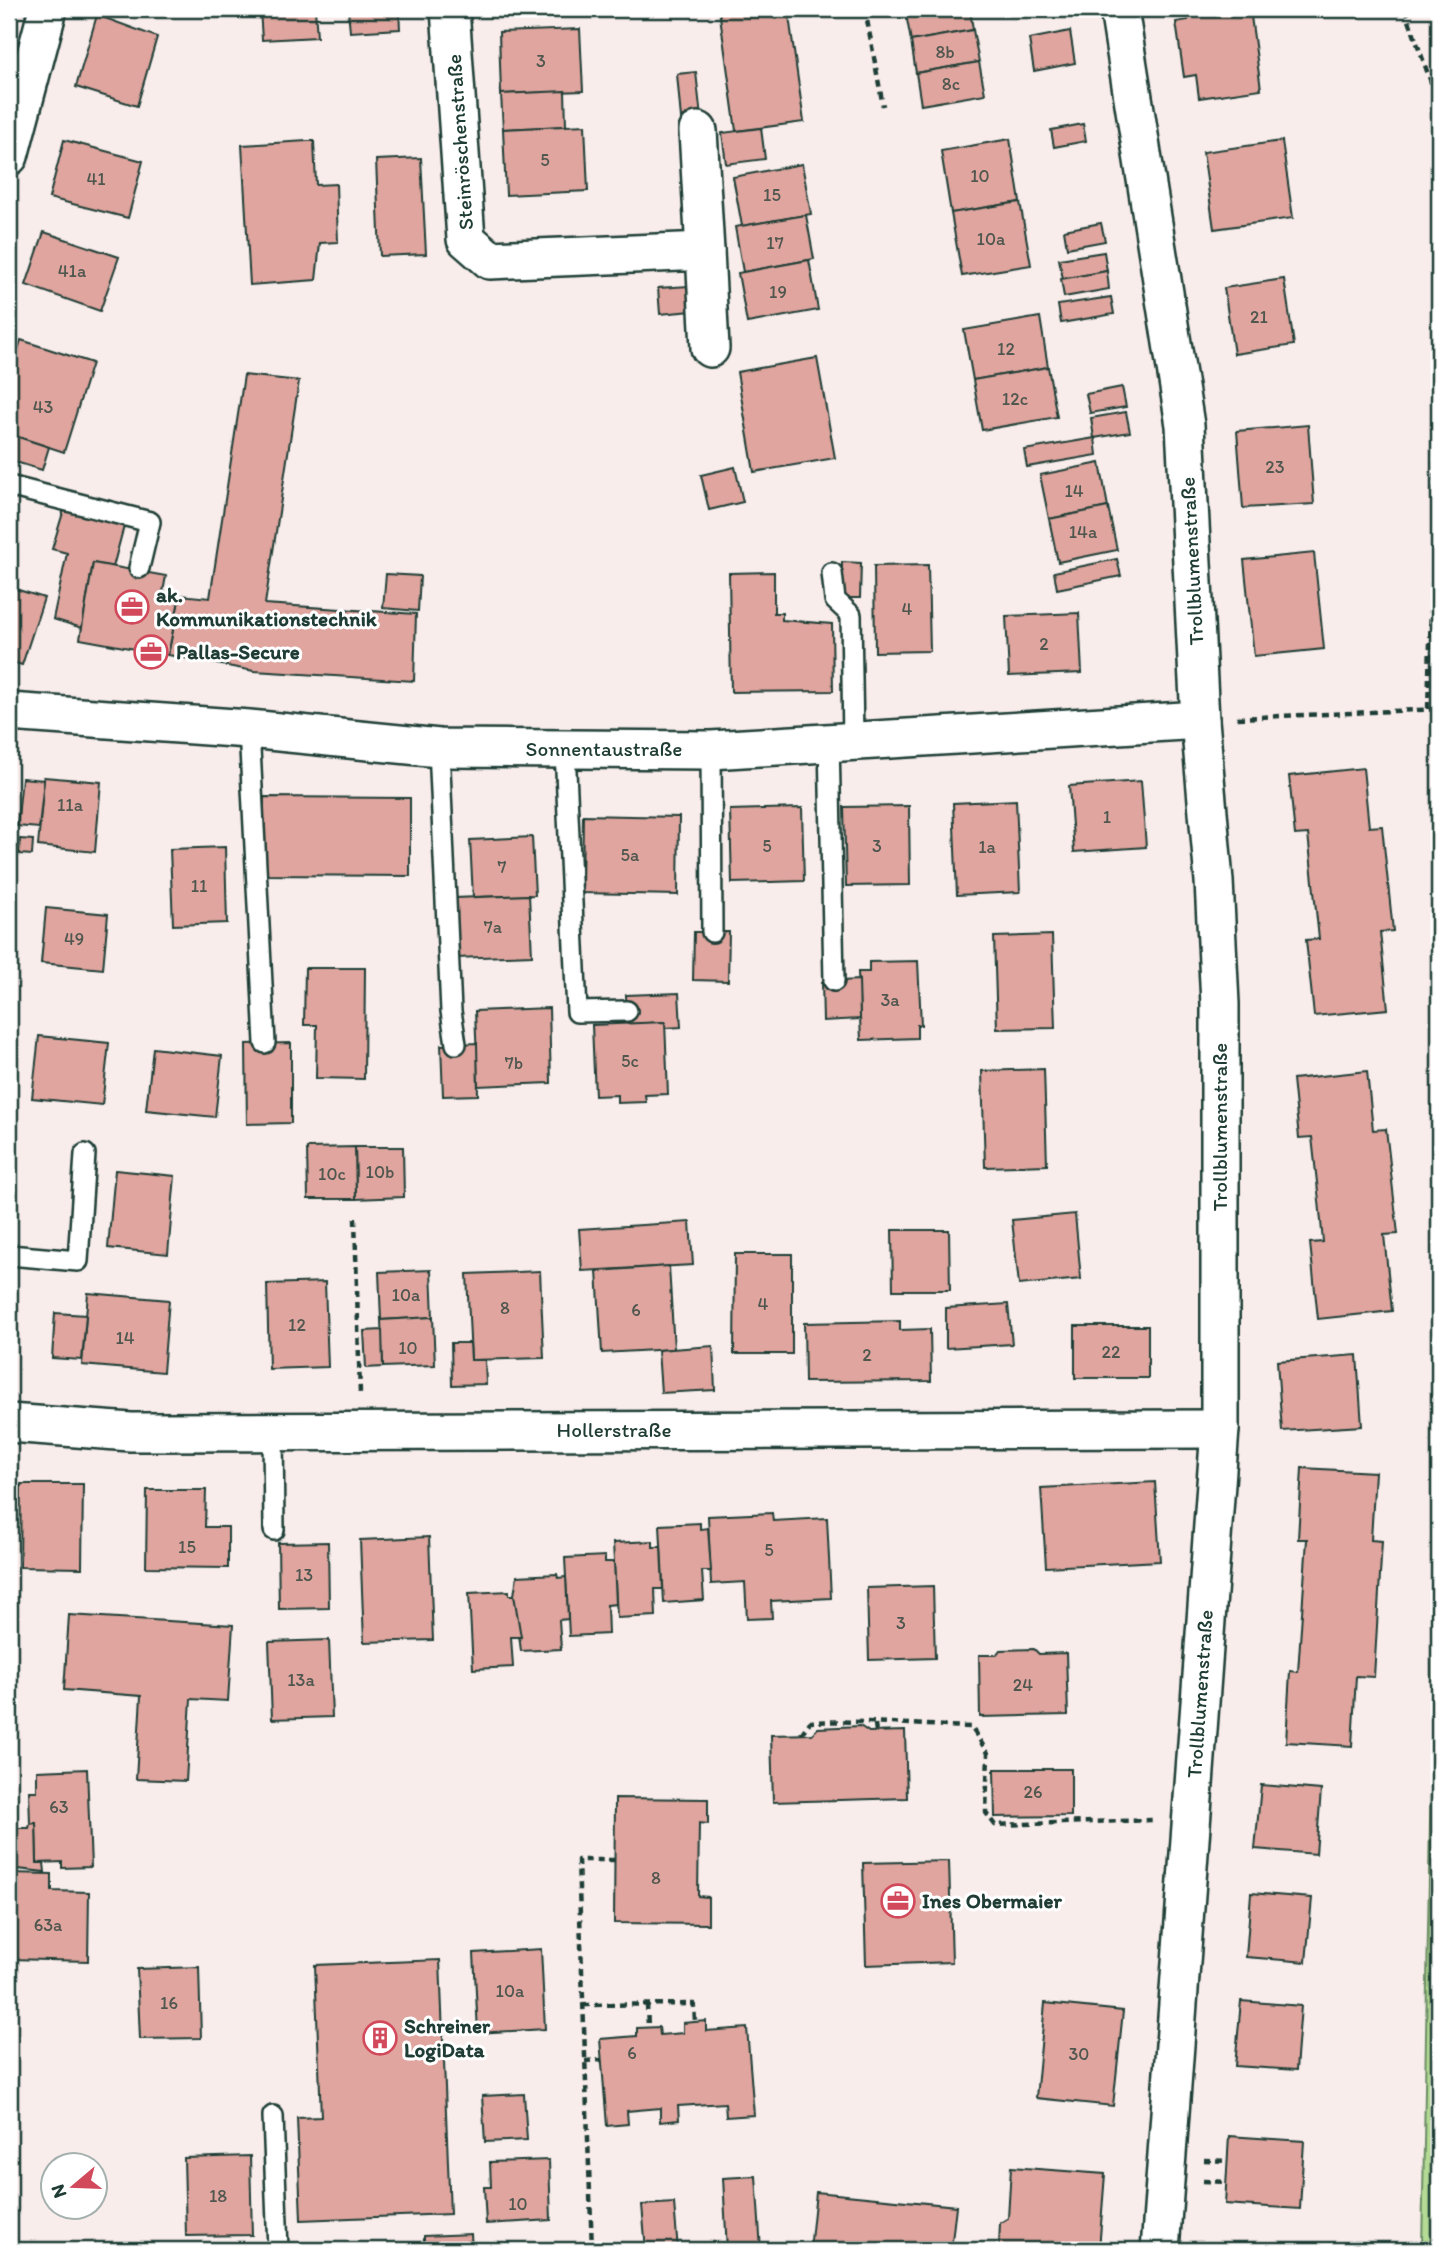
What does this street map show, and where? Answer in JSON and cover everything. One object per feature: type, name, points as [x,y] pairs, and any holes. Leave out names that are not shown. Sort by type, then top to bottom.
[{"type":"street","points":[[9,156],[48,9]]},
{"type":"street","name":"Steinröschenstraße","points":[[450,9],[466,239],[490,260],[705,251]]},
{"type":"street","name":"Trollblumenstraße","points":[[1119,9],[1185,425],[1200,720],[1214,881],[1220,1004],[1220,1429],[1160,2250]]},
{"type":"street","points":[[698,131],[710,348]]},
{"type":"street","name":"Sonnentaustraße","points":[[9,712],[249,729],[439,748],[711,750],[1200,720]]},
{"type":"street","name":"Hollerstraße","points":[[9,1423],[131,1432],[1220,1429]]},
{"type":"lane","points":[[9,486],[150,522],[139,568]]},
{"type":"lane","points":[[832,573],[835,600],[851,615],[841,741],[835,981]]},
{"type":"lane","points":[[249,729],[265,1043]]},
{"type":"lane","points":[[439,748],[451,1011],[456,1044]]},
{"type":"lane","points":[[565,748],[577,1012],[627,1011]]},
{"type":"lane","points":[[711,750],[712,932]]},
{"type":"lane","points":[[9,1255],[78,1261],[85,1154]]},
{"type":"lane","points":[[274,1432],[274,1530]]},
{"type":"lane","points":[[273,2116],[278,2250]]},
{"type":"path","points":[[865,9],[883,106]]},
{"type":"path","points":[[1405,9],[1439,105]]},
{"type":"path","points":[[1428,709],[1439,345]]},
{"type":"path","points":[[1200,720],[1439,709]]},
{"type":"path","points":[[355,1218],[361,1431]]},
{"type":"path","points":[[801,1734],[810,1722],[859,1720],[875,1724],[971,1727],[988,1753],[986,1813],[995,1825],[1191,1819]]},
{"type":"path","points":[[875,1724],[876,1732]]},
{"type":"path","points":[[592,2250],[578,1860],[614,1860]]},
{"type":"path","points":[[647,2004],[648,2027]]},
{"type":"path","points":[[583,2005],[694,2004],[695,2022]]},
{"type":"path","points":[[585,2060],[602,2060]]},
{"type":"green space","points":[[1437,1447],[1439,2250],[1422,2250]]},
{"type":"building","points":[[124,9],[151,9],[149,16]]},
{"type":"building","points":[[260,9],[315,9],[317,37],[262,40]]},
{"type":"building","points":[[348,9],[399,9],[400,29],[350,32]]},
{"type":"building","points":[[719,9],[788,9],[804,122],[736,131]]},
{"type":"building","points":[[905,9],[970,9],[973,30],[911,41]]},
{"type":"building","points":[[1186,9],[1250,9],[1261,89],[1199,98],[1196,75],[1184,77],[1176,22],[1188,20]]},
{"type":"building","points":[[97,15],[157,37],[137,106],[76,87]]},
{"type":"building","points":[[580,29],[583,91],[501,94],[499,32]]},
{"type":"building","points":[[973,30],[979,62],[916,73],[911,41]]},
{"type":"building","points":[[1070,31],[1075,63],[1034,71],[1029,39]]},
{"type":"building","points":[[979,62],[985,94],[921,105],[916,73]]},
{"type":"building","points":[[696,72],[701,117],[681,119],[677,74]]},
{"type":"building","points":[[565,91],[566,126],[503,129],[501,94]]},
{"type":"building","points":[[1083,124],[1086,141],[1054,147],[1051,130]]},
{"type":"building","points":[[585,125],[588,191],[506,195],[503,129]]},
{"type":"building","points":[[761,128],[765,159],[726,164],[722,133]]},
{"type":"building","points":[[1010,139],[1020,202],[951,213],[941,151]]},
{"type":"building","points":[[64,140],[143,161],[128,218],[49,198]]},
{"type":"building","points":[[314,141],[316,185],[336,184],[338,242],[320,243],[316,280],[250,285],[242,145]]},
{"type":"building","points":[[1282,141],[1293,218],[1214,229],[1203,152]]},
{"type":"building","points":[[421,158],[426,254],[380,256],[376,160]]},
{"type":"building","points":[[802,164],[811,214],[742,226],[733,177]]},
{"type":"building","points":[[1020,202],[1031,265],[962,276],[951,213]]},
{"type":"building","points":[[806,215],[814,259],[743,272],[735,227]]},
{"type":"building","points":[[1101,223],[1105,241],[1067,248],[1064,230]]},
{"type":"building","points":[[44,232],[119,257],[100,311],[26,285]]},
{"type":"building","points":[[1104,252],[1107,271],[1063,279],[1059,259]]},
{"type":"building","points":[[809,260],[818,310],[747,323],[738,273]]},
{"type":"building","points":[[1107,271],[1109,289],[1064,297],[1061,279]]},
{"type":"building","points":[[1284,279],[1294,345],[1234,354],[1224,288]]},
{"type":"building","points":[[689,286],[692,311],[660,314],[658,288]]},
{"type":"building","points":[[1111,297],[1114,314],[1061,323],[1058,305]]},
{"type":"building","points":[[1040,317],[1048,367],[973,380],[964,330]]},
{"type":"building","points":[[21,340],[92,363],[64,452],[9,434],[9,379]]},
{"type":"building","points":[[817,358],[835,458],[754,472],[737,372]]},
{"type":"building","points":[[1048,367],[1057,417],[982,430],[973,380]]},
{"type":"building","points":[[244,375],[299,381],[265,604],[416,614],[414,681],[254,671],[168,655],[180,595],[210,598]]},
{"type":"building","points":[[1122,387],[1126,407],[1090,413],[1086,394]]},
{"type":"building","points":[[1126,412],[1130,432],[1094,438],[1091,418]]},
{"type":"building","points":[[1308,425],[1314,504],[1243,508],[1237,431]]},
{"type":"building","points":[[9,434],[49,447],[42,470],[9,460]]},
{"type":"building","points":[[1095,438],[1097,455],[1027,467],[1024,450]]},
{"type":"building","points":[[1100,463],[1108,507],[1049,519],[1040,475]]},
{"type":"building","points":[[735,467],[743,502],[709,510],[701,475]]},
{"type":"building","points":[[65,506],[124,526],[113,567],[93,563],[82,628],[53,619],[67,553],[52,549]]},
{"type":"building","points":[[1108,507],[1117,550],[1058,562],[1049,519]]},
{"type":"building","points":[[1314,553],[1324,649],[1254,656],[1244,560]]},
{"type":"building","points":[[1117,559],[1121,576],[1057,589],[1054,572]]},
{"type":"building","points":[[842,562],[861,563],[860,598],[842,598]]},
{"type":"building","points":[[93,563],[166,576],[163,592],[180,595],[168,655],[80,639]]},
{"type":"building","points":[[928,565],[930,651],[875,652],[874,566]]},
{"type":"building","points":[[774,572],[774,613],[782,613],[782,620],[832,624],[833,691],[731,692],[729,573]]},
{"type":"building","points":[[386,574],[420,576],[418,611],[383,608]]},
{"type":"building","points":[[9,587],[44,598],[22,665],[9,661]]},
{"type":"building","points":[[1079,613],[1082,673],[1009,676],[1006,616]]},
{"type":"building","points":[[1363,768],[1369,827],[1382,826],[1393,931],[1380,932],[1388,1009],[1314,1016],[1306,940],[1319,939],[1308,834],[1295,835],[1289,776]]},
{"type":"building","points":[[44,777],[101,782],[95,852],[38,846]]},
{"type":"building","points":[[22,778],[44,780],[39,828],[17,826]]},
{"type":"building","points":[[1141,781],[1146,847],[1074,852],[1069,786]]},
{"type":"building","points":[[264,797],[410,798],[410,876],[263,875]]},
{"type":"building","points":[[1016,800],[1020,892],[957,895],[953,803]]},
{"type":"building","points":[[909,806],[910,885],[846,886],[844,807]]},
{"type":"building","points":[[802,808],[804,881],[732,883],[730,810]]},
{"type":"building","points":[[583,815],[679,817],[678,895],[582,893]]},
{"type":"building","points":[[9,835],[15,836],[14,859],[9,859]]},
{"type":"building","points":[[532,837],[535,895],[473,897],[470,840]]},
{"type":"building","points":[[20,839],[33,840],[32,855],[19,854]]},
{"type":"building","points":[[225,847],[227,923],[173,925],[170,849]]},
{"type":"building","points":[[529,895],[532,955],[457,958],[455,898]]},
{"type":"building","points":[[46,908],[108,914],[103,969],[41,963]]},
{"type":"building","points":[[694,932],[729,932],[728,981],[693,980]]},
{"type":"building","points":[[1052,935],[1055,1028],[997,1029],[994,937]]},
{"type":"building","points":[[918,961],[921,1025],[917,1025],[917,1038],[861,1040],[858,972],[869,972],[869,962]]},
{"type":"building","points":[[305,968],[365,968],[364,1079],[316,1078],[317,1025],[304,1025]]},
{"type":"building","points":[[859,980],[860,1019],[823,1021],[822,982]]},
{"type":"building","points":[[679,993],[681,1027],[665,1028],[665,1022],[627,1024],[626,995]]},
{"type":"building","points":[[549,1008],[551,1083],[478,1086],[475,1011]]},
{"type":"building","points":[[665,1022],[668,1094],[645,1095],[646,1102],[617,1103],[617,1095],[595,1096],[592,1025]]},
{"type":"building","points":[[39,1036],[109,1043],[102,1105],[32,1098]]},
{"type":"building","points":[[291,1043],[291,1123],[247,1124],[246,1044]]},
{"type":"building","points":[[477,1043],[478,1095],[443,1096],[441,1045]]},
{"type":"building","points":[[153,1048],[222,1056],[215,1117],[146,1110]]},
{"type":"building","points":[[1044,1069],[1047,1165],[985,1167],[982,1071]]},
{"type":"building","points":[[1367,1071],[1373,1130],[1386,1129],[1398,1234],[1384,1235],[1392,1311],[1318,1319],[1310,1243],[1323,1242],[1319,1201],[1312,1137],[1299,1138],[1293,1079]]},
{"type":"building","points":[[355,1147],[403,1147],[404,1197],[356,1199]]},
{"type":"building","points":[[355,1147],[356,1199],[308,1199],[307,1148]]},
{"type":"building","points":[[115,1170],[175,1176],[168,1254],[108,1248]]},
{"type":"building","points":[[1075,1214],[1081,1279],[1019,1285],[1012,1220]]},
{"type":"building","points":[[690,1222],[693,1265],[582,1271],[579,1229]]},
{"type":"building","points":[[892,1230],[949,1230],[950,1290],[893,1290]]},
{"type":"building","points":[[735,1254],[792,1254],[792,1354],[734,1354]]},
{"type":"building","points":[[669,1266],[674,1349],[602,1353],[597,1271]]},
{"type":"building","points":[[431,1270],[433,1317],[381,1320],[379,1272]]},
{"type":"building","points":[[540,1271],[544,1358],[471,1360],[467,1274]]},
{"type":"building","points":[[325,1282],[328,1367],[269,1369],[267,1284]]},
{"type":"building","points":[[88,1293],[169,1300],[163,1372],[82,1365]]},
{"type":"building","points":[[1008,1304],[1012,1344],[946,1348],[946,1308]]},
{"type":"building","points":[[55,1313],[86,1315],[82,1360],[52,1358]]},
{"type":"building","points":[[433,1317],[435,1365],[383,1367],[381,1320]]},
{"type":"building","points":[[900,1321],[900,1330],[930,1329],[931,1381],[805,1382],[804,1323]]},
{"type":"building","points":[[1075,1326],[1148,1326],[1148,1378],[1075,1378]]},
{"type":"building","points":[[382,1330],[383,1367],[366,1368],[364,1331]]},
{"type":"building","points":[[451,1343],[470,1343],[471,1360],[485,1360],[486,1384],[452,1385]]},
{"type":"building","points":[[713,1346],[715,1390],[661,1393],[658,1350]]},
{"type":"building","points":[[1357,1355],[1362,1426],[1282,1431],[1277,1361]]},
{"type":"building","points":[[1302,1468],[1375,1472],[1371,1540],[1382,1541],[1374,1677],[1356,1676],[1352,1746],[1286,1742],[1290,1671],[1298,1672],[1307,1539],[1298,1539]]},
{"type":"building","points":[[9,1474],[16,1474],[16,1513],[9,1513]]},
{"type":"building","points":[[1155,1482],[1160,1561],[1046,1567],[1041,1488]]},
{"type":"building","points":[[21,1484],[83,1484],[82,1568],[20,1567]]},
{"type":"building","points":[[147,1490],[206,1490],[205,1527],[228,1527],[228,1568],[146,1567]]},
{"type":"building","points":[[772,1513],[773,1521],[827,1518],[831,1598],[771,1601],[772,1618],[747,1619],[745,1582],[711,1584],[708,1516]]},
{"type":"building","points":[[700,1523],[700,1529],[708,1528],[711,1571],[702,1571],[704,1600],[664,1603],[660,1525]]},
{"type":"building","points":[[429,1537],[433,1640],[364,1642],[360,1540]]},
{"type":"building","points":[[653,1541],[653,1547],[661,1547],[663,1589],[655,1589],[656,1616],[617,1618],[613,1543]]},
{"type":"building","points":[[328,1542],[329,1608],[279,1609],[278,1543]]},
{"type":"building","points":[[605,1556],[605,1562],[614,1562],[616,1604],[607,1605],[608,1634],[569,1636],[565,1558]]},
{"type":"building","points":[[557,1574],[558,1578],[566,1577],[568,1619],[559,1620],[561,1649],[521,1651],[514,1595],[517,1576]]},
{"type":"building","points":[[933,1586],[935,1658],[869,1660],[867,1588]]},
{"type":"building","points":[[509,1591],[509,1595],[514,1595],[521,1637],[511,1637],[513,1667],[473,1669],[469,1593]]},
{"type":"building","points":[[69,1615],[233,1625],[228,1701],[191,1699],[186,1781],[136,1779],[141,1696],[64,1690]]},
{"type":"building","points":[[329,1640],[332,1717],[272,1719],[269,1642]]},
{"type":"building","points":[[1034,1649],[1039,1654],[1066,1653],[1068,1715],[980,1717],[979,1655],[996,1655],[1000,1650]]},
{"type":"building","points":[[860,1726],[869,1732],[905,1731],[907,1798],[773,1802],[771,1735],[812,1734],[818,1728]]},
{"type":"building","points":[[87,1769],[91,1867],[62,1868],[62,1862],[37,1863],[36,1823],[30,1824],[29,1791],[37,1791],[37,1771]]},
{"type":"building","points":[[994,1769],[1071,1769],[1071,1816],[995,1817]]},
{"type":"building","points":[[1261,1785],[1321,1790],[1316,1854],[1255,1849]]},
{"type":"building","points":[[615,1798],[708,1799],[708,1824],[699,1823],[698,1896],[708,1897],[708,1924],[614,1923]]},
{"type":"building","points":[[36,1823],[37,1863],[44,1863],[45,1872],[9,1868],[9,1828],[29,1828],[30,1824]]},
{"type":"building","points":[[949,1861],[952,1962],[866,1965],[863,1863]]},
{"type":"building","points":[[9,1873],[52,1874],[52,1891],[89,1892],[88,1961],[9,1959]]},
{"type":"building","points":[[1251,1893],[1312,1898],[1306,1962],[1246,1957]]},
{"type":"building","points":[[541,1949],[545,2029],[478,2033],[474,1953]]},
{"type":"building","name":"Schreiner LogiData","points":[[440,1960],[450,2214],[301,2220],[297,2118],[321,2117],[315,1965]]},
{"type":"building","points":[[199,1967],[201,2038],[140,2039],[137,1969]]},
{"type":"building","points":[[1241,2001],[1301,2006],[1296,2070],[1235,2066]]},
{"type":"building","points":[[1045,2003],[1123,2011],[1113,2106],[1036,2098]]},
{"type":"building","points":[[706,2021],[706,2031],[747,2028],[754,2115],[726,2117],[725,2103],[678,2106],[679,2120],[660,2122],[660,2108],[627,2111],[628,2124],[607,2126],[600,2039],[637,2036],[637,2028],[659,2027],[660,2035],[683,2033],[683,2023]]},
{"type":"building","points":[[524,2094],[527,2140],[485,2142],[482,2096]]},
{"type":"building","points":[[1229,2136],[1304,2141],[1300,2209],[1225,2204]]},
{"type":"building","points":[[250,2156],[252,2235],[186,2236],[184,2158]]},
{"type":"building","points":[[549,2160],[551,2220],[486,2224],[484,2187],[491,2187],[490,2162]]},
{"type":"building","points":[[1011,2167],[1105,2174],[1099,2250],[1002,2250],[999,2246],[1000,2223],[1008,2218]]},
{"type":"building","points":[[756,2176],[761,2250],[727,2250],[723,2178]]},
{"type":"building","points":[[816,2192],[956,2206],[951,2250],[810,2250]]},
{"type":"building","points":[[674,2203],[678,2250],[646,2250],[642,2205]]},
{"type":"building","points":[[471,2234],[472,2250],[424,2250],[424,2236]]},
{"type":"building","points":[[1219,2245],[1297,2249],[1297,2250],[1219,2250]]},
{"type":"place","name":"ak. Kommunikationstechnik","points":[[132,607]]},
{"type":"place","name":"Pallas-Secure","points":[[151,652]]},
{"type":"place","name":"Ines Obermaier","points":[[898,1901]]},
{"type":"place","name":"Schreiner LogiData","points":[[380,2038]]}]
